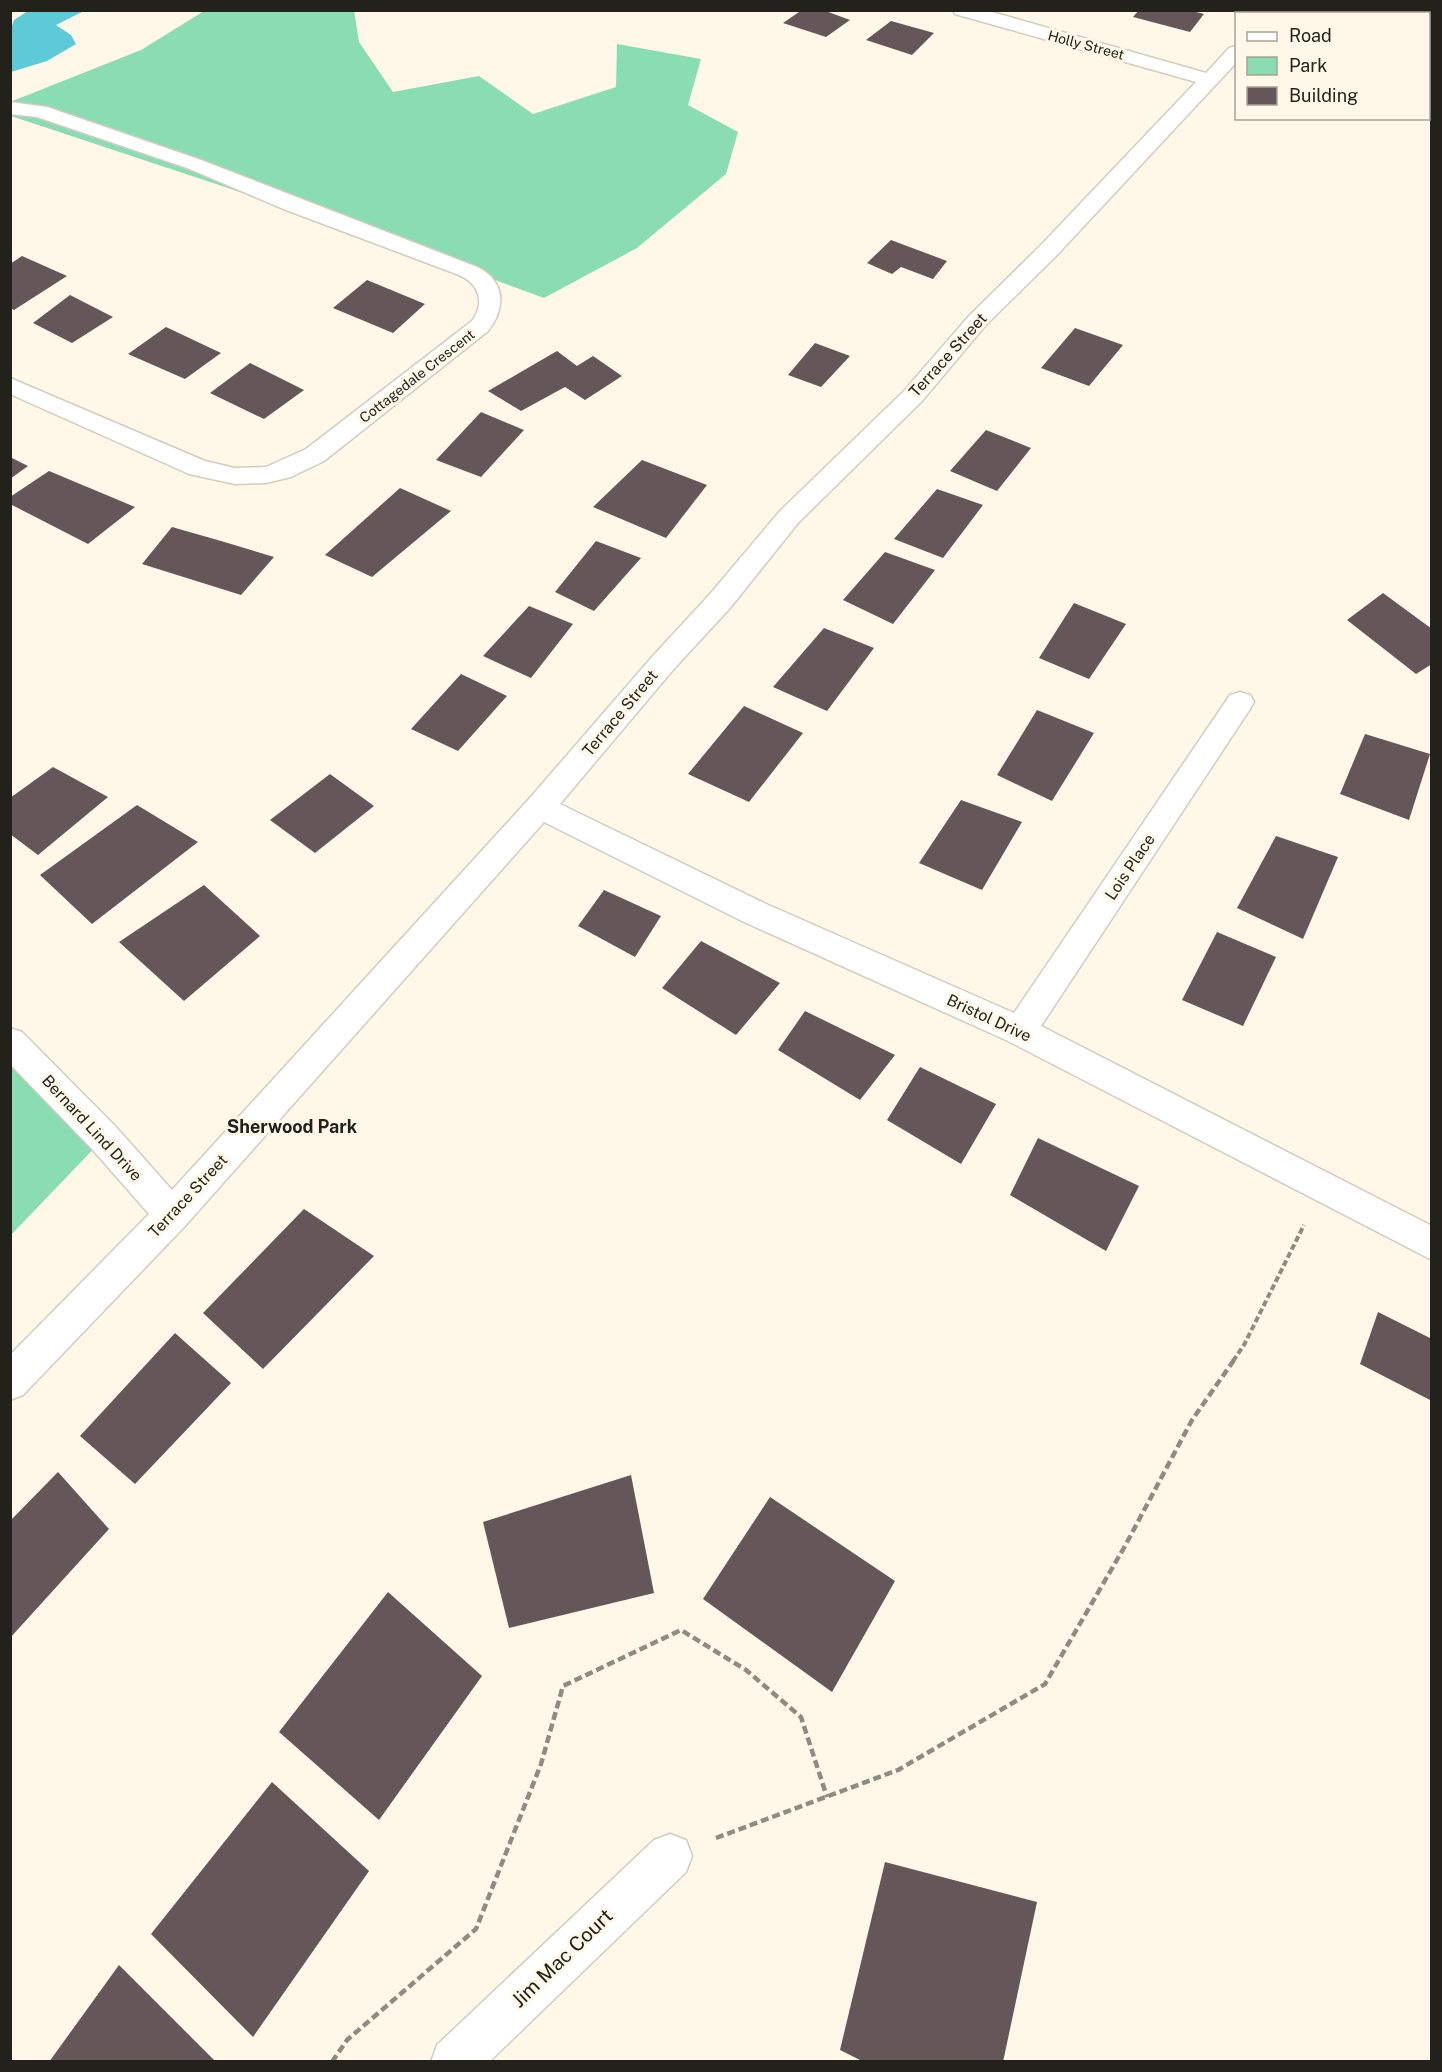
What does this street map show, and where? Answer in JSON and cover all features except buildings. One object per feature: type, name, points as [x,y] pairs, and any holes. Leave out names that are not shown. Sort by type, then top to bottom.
[{"type":"street","name":"Holly Street","points":[[962,10],[1210,80]]},
{"type":"street","name":"Terrace Street","points":[[10,1382],[23,1355],[172,1215],[540,807],[662,664],[720,601],[789,517],[913,396],[977,321],[1049,250],[1235,53]]},
{"type":"street","name":"Cottagedale Crescent","points":[[10,108],[40,111],[194,164],[294,205],[463,269],[480,277],[485,283],[491,300],[487,319],[480,326],[326,446],[294,466],[266,475],[235,476],[198,468],[10,385]]},
{"type":"street","name":"Lois Place","points":[[1020,1031],[1240,702]]},
{"type":"street","name":"Bristol Drive","points":[[540,807],[753,912],[1020,1031],[1431,1244]]},
{"type":"street","name":"Bernard Lind Drive","points":[[10,1042],[104,1138],[172,1215]]},
{"type":"street","name":"Jim Mac Court","points":[[454,2061],[670,1856]]},
{"type":"path","points":[[670,1856],[898,1770],[1045,1684],[1125,1546],[1192,1420],[1244,1345],[1322,1189]]},
{"type":"path","points":[[332,2061],[347,2040],[476,1929],[541,1764],[562,1686],[681,1630],[746,1670],[801,1717],[827,1797]]},
{"type":"green space","points":[[354,10],[359,42],[393,92],[479,76],[533,114],[616,87],[617,44],[701,59],[688,105],[738,132],[726,174],[637,248],[544,298],[403,246],[11,116],[10,102],[141,50],[204,11]]},
{"type":"green space","points":[[11,1059],[104,1138],[11,1235]]},
{"type":"water","points":[[28,11],[84,11],[56,25],[71,35],[76,44],[47,61],[11,72],[11,29],[14,20]]},
{"type":"district","name":"Sherwood Park","points":[[292,1126]]}]
